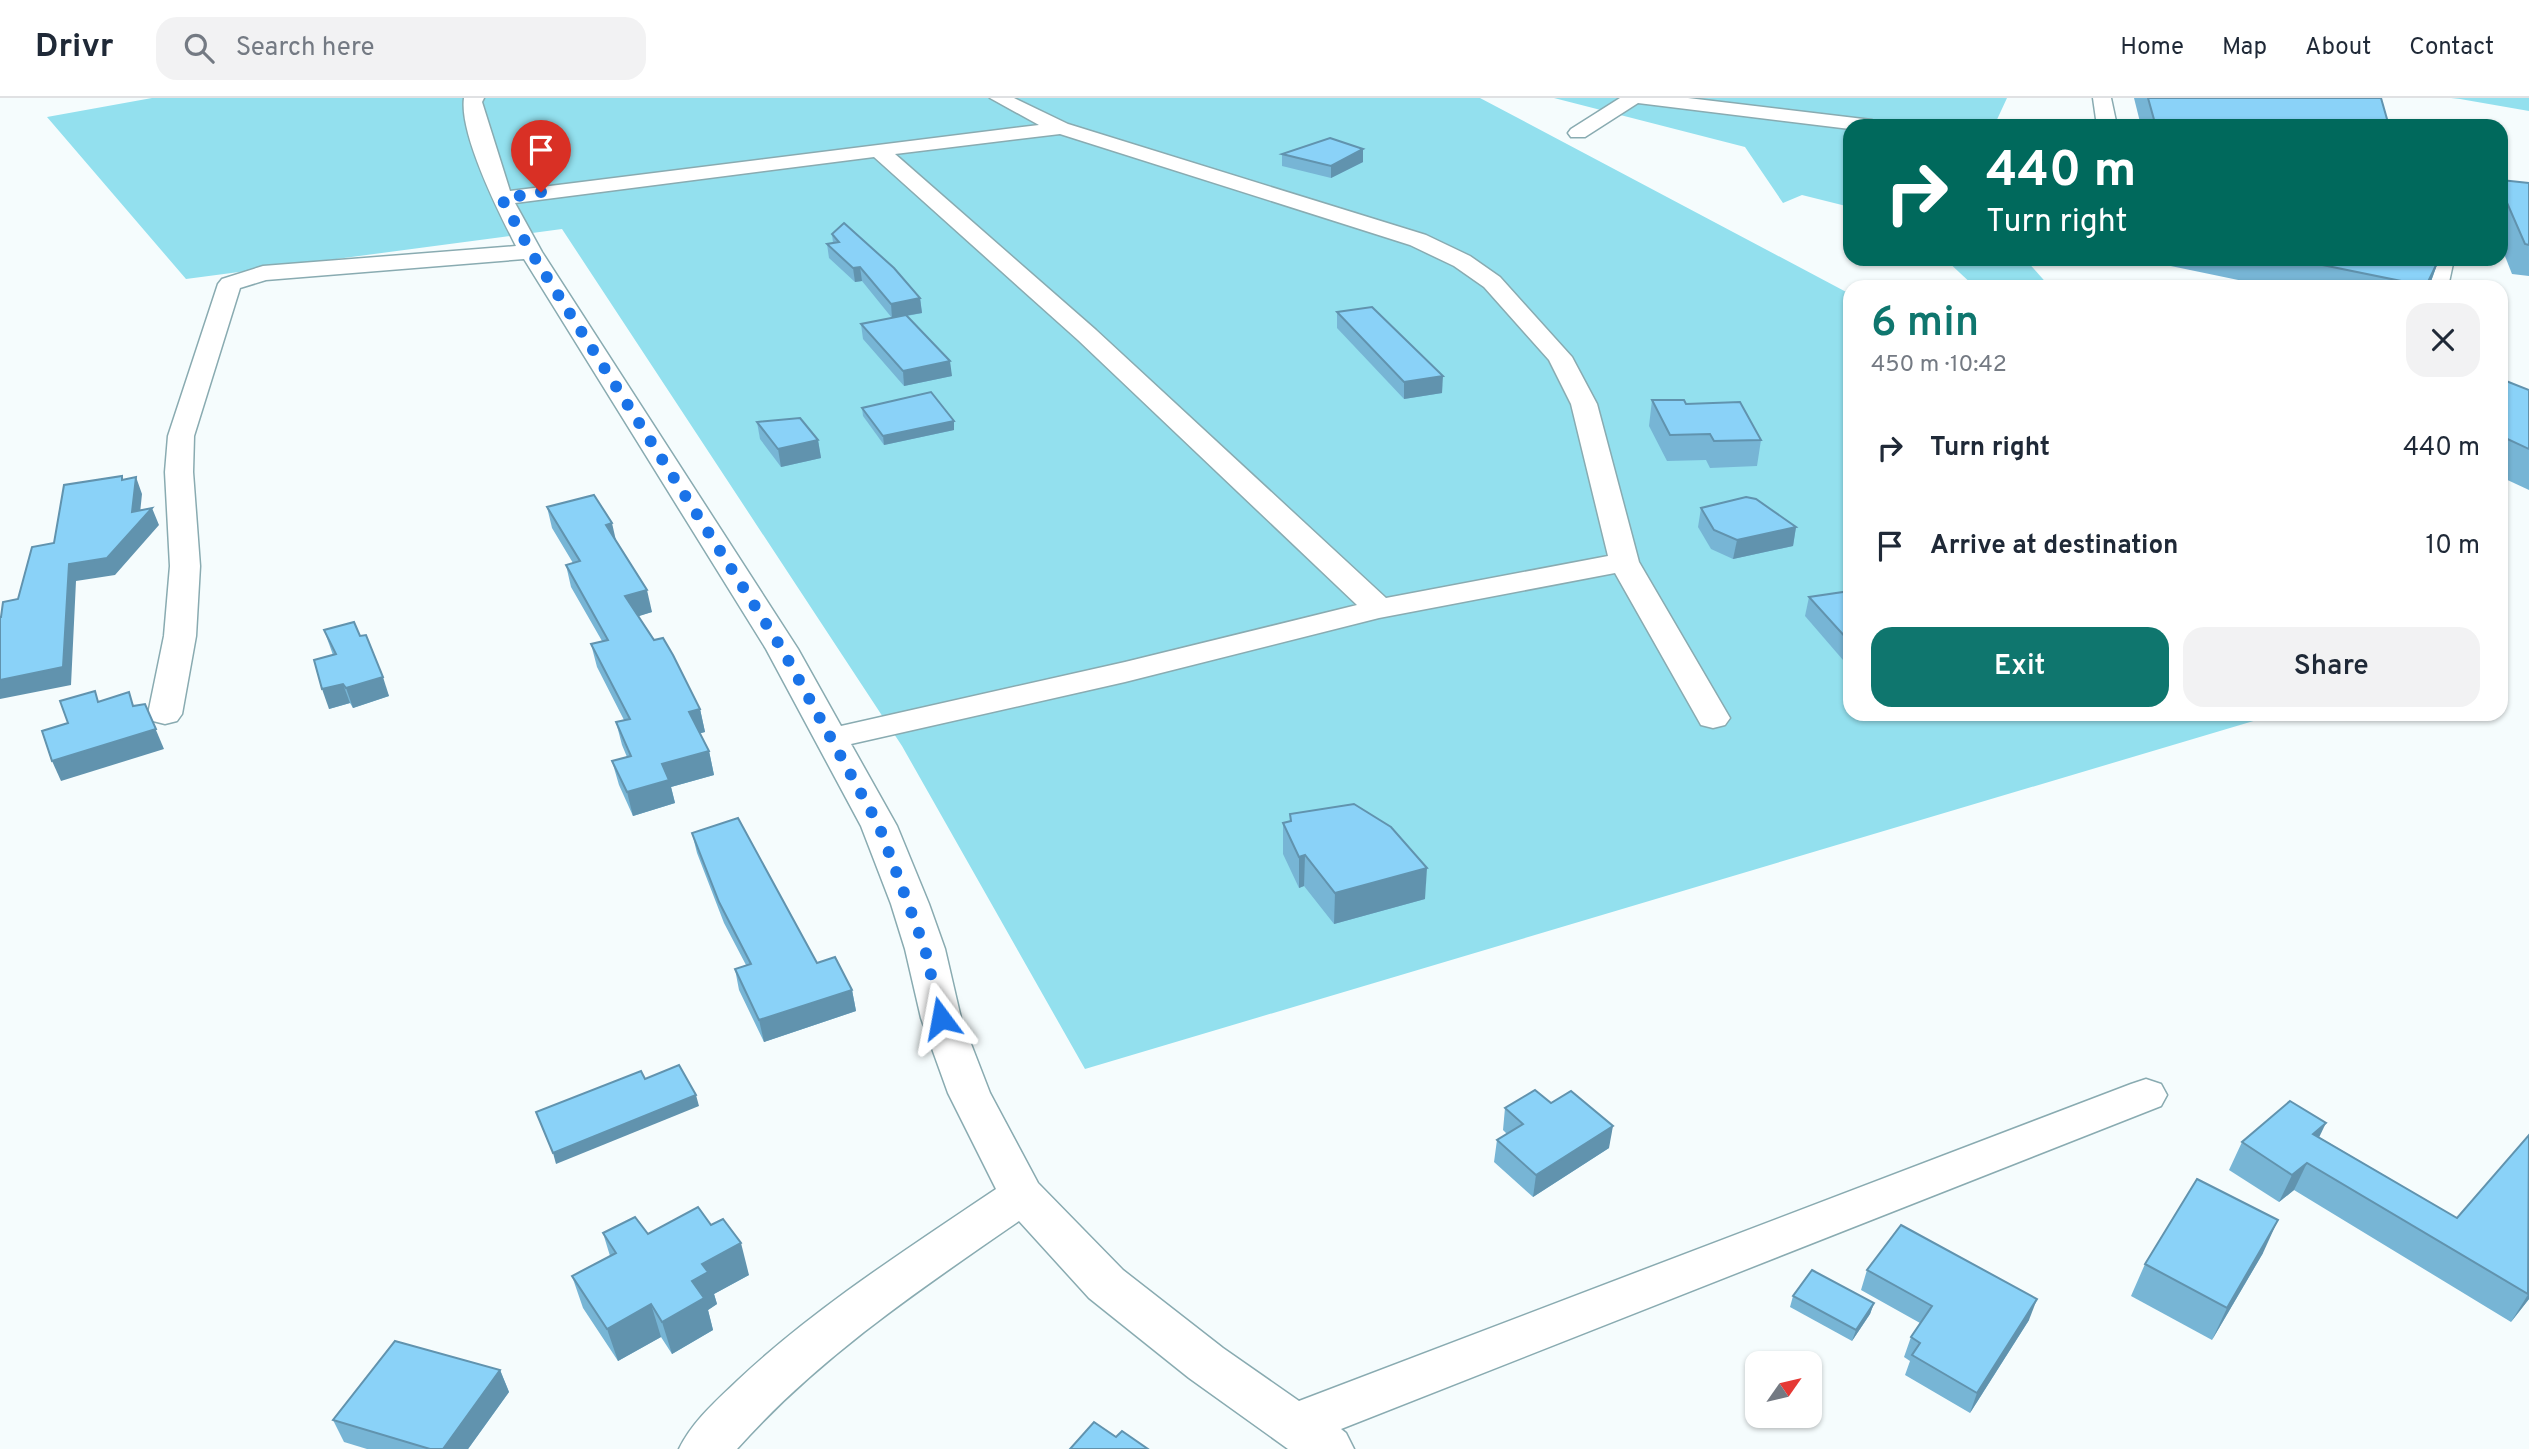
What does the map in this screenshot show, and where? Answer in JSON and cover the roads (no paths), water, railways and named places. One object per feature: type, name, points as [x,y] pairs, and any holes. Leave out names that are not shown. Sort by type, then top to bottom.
[{"type":"street","points":[[475,98],[472,100],[481,138],[502,199],[531,252],[782,649],[879,826],[925,949],[941,1018],[969,1093],[1022,1195],[1106,1284],[1206,1363],[1311,1437],[2146,1095]]},
{"type":"street","points":[[999,98],[1061,128],[1121,149],[1370,222],[1462,261],[1492,282],[1560,357],[1584,404],[1624,562],[1713,718]]},
{"type":"street","points":[[1578,133],[1633,98]]},
{"type":"street","points":[[1641,98],[1843,122]]},
{"type":"street","points":[[2102,98],[2106,119]]},
{"type":"street","points":[[502,199],[555,190],[1061,128]]},
{"type":"street","points":[[879,151],[1087,335],[1379,609]]},
{"type":"street","points":[[165,713],[180,636],[185,566],[178,472],[181,436],[229,284],[263,273],[531,252]]},
{"type":"street","points":[[831,738],[1125,672],[1379,609],[1624,562]]},
{"type":"street","points":[[705,1449],[740,1408],[845,1318],[1022,1195]]}]
